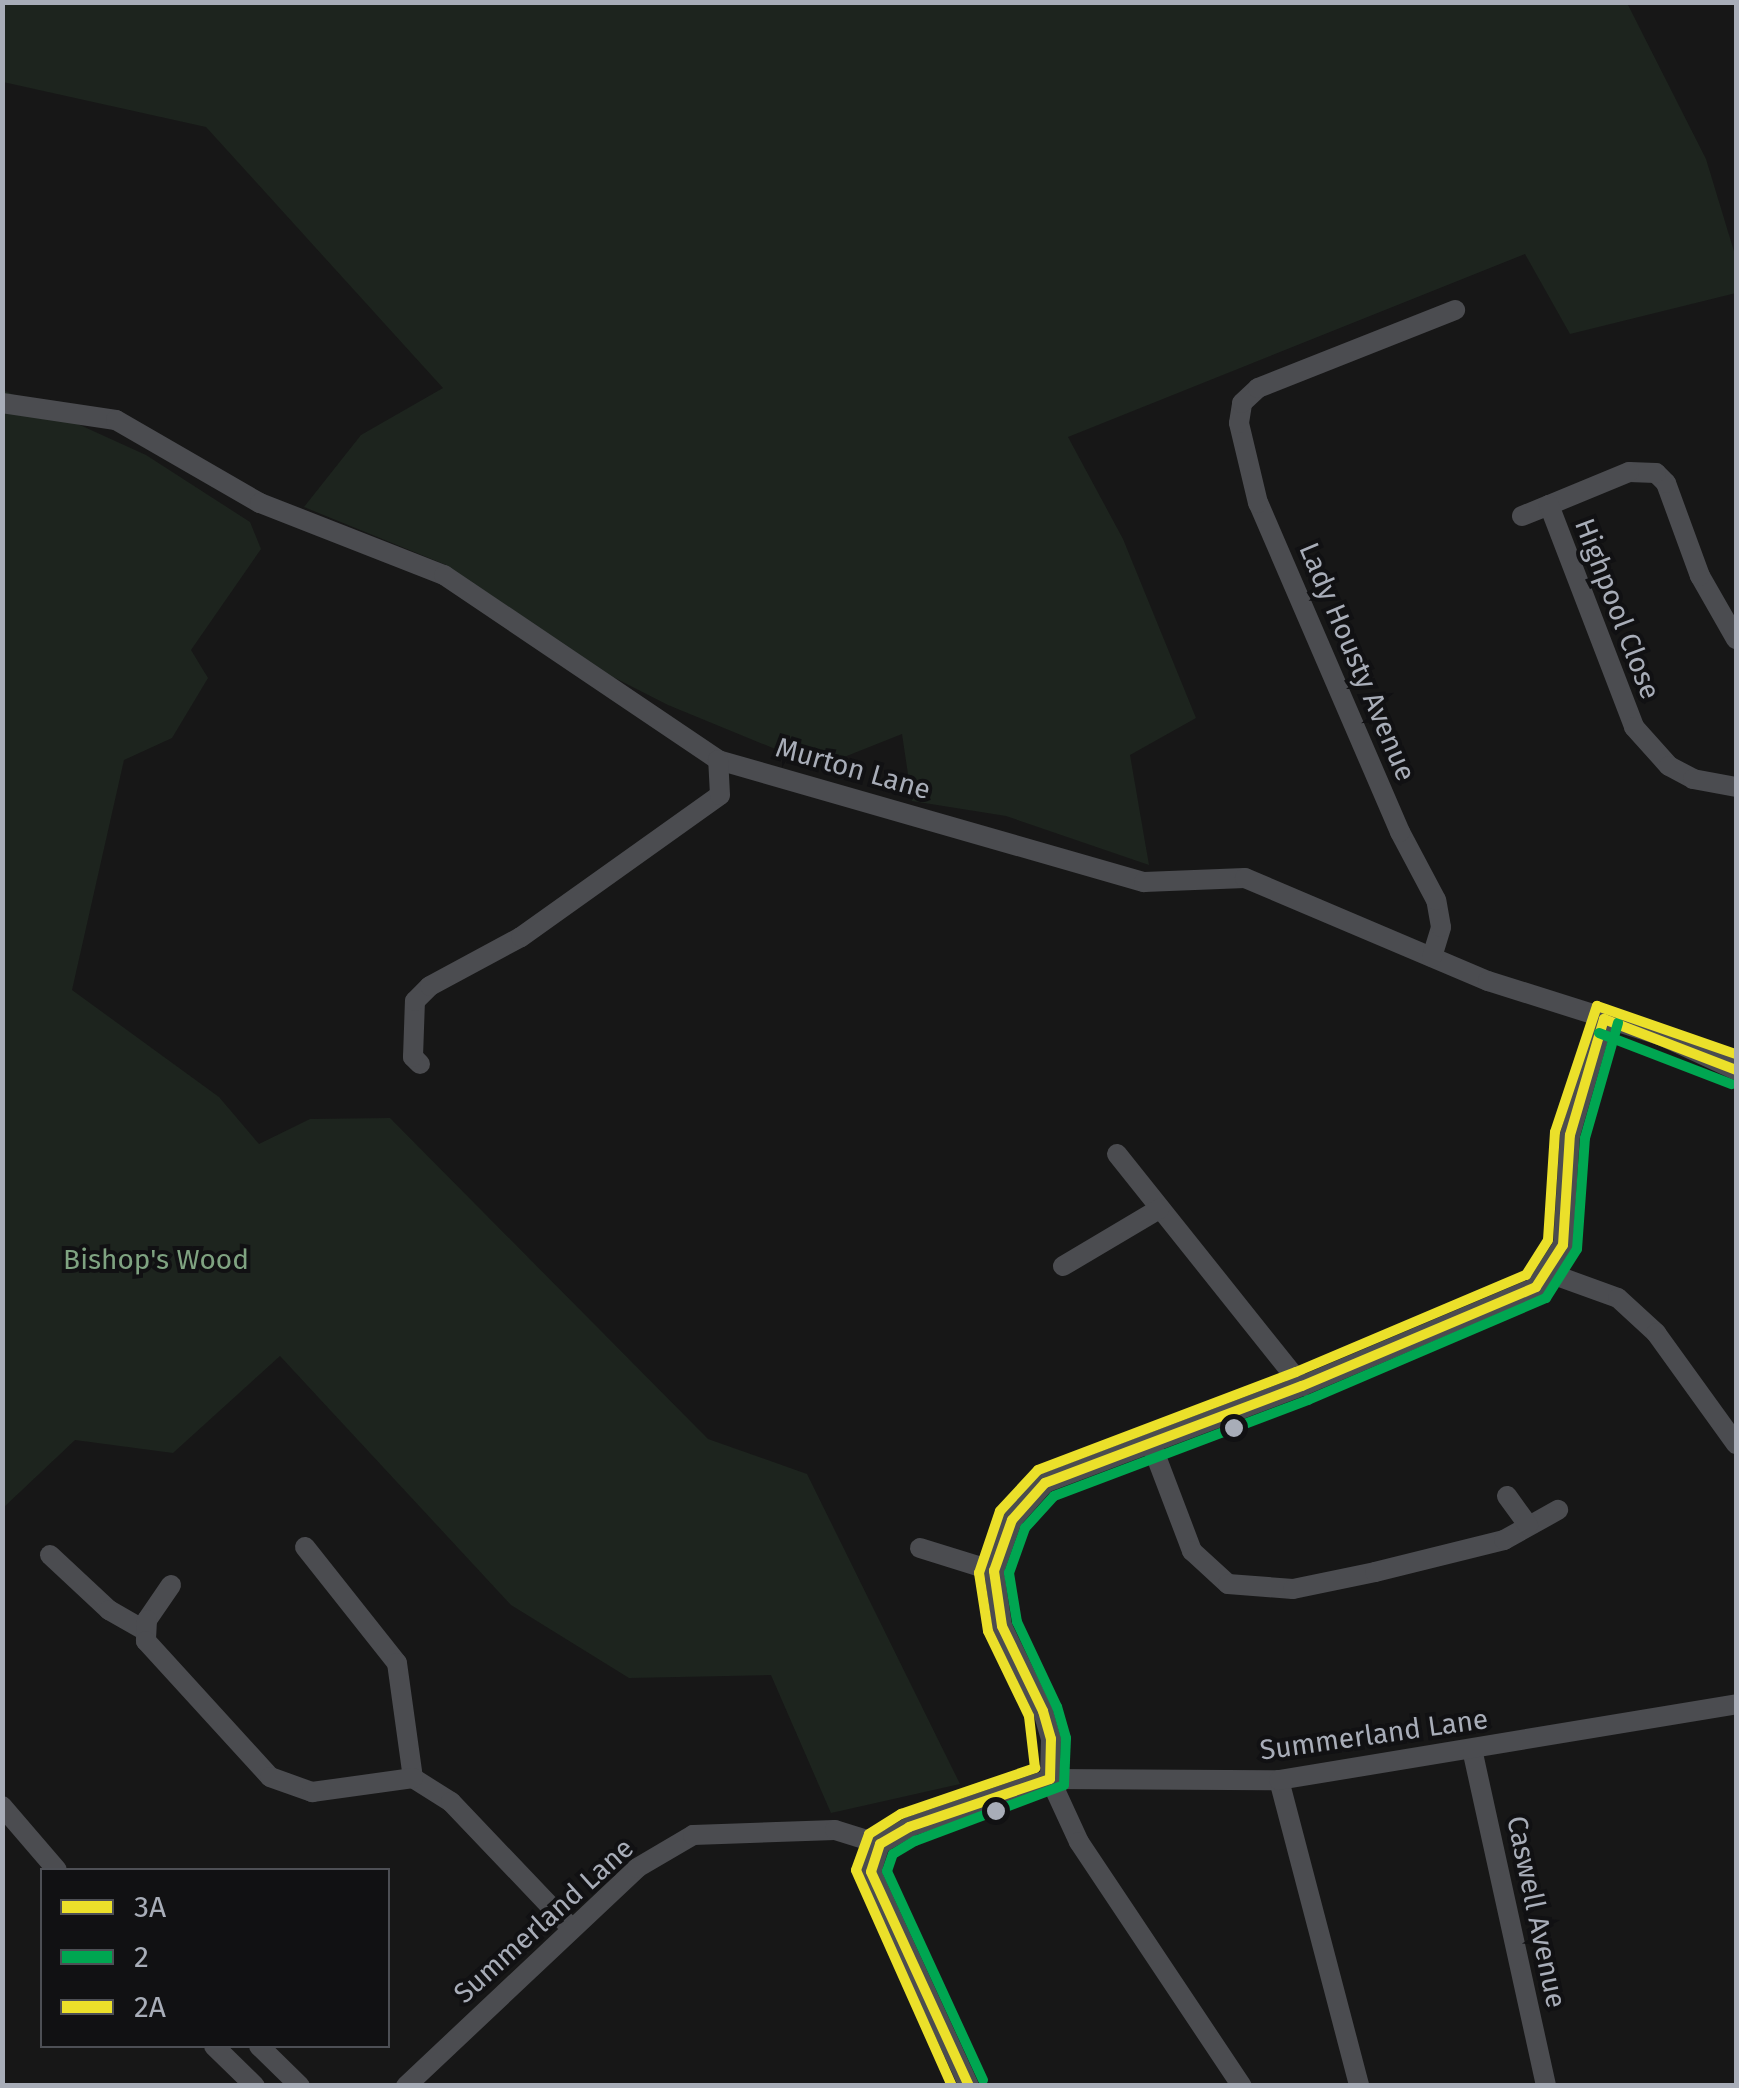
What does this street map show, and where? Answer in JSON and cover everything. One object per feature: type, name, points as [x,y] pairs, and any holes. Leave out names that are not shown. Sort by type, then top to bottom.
[{"type":"street","name":"Lady Housty Avenue","points":[[1432,957],[1441,926],[1436,900],[1400,832],[1258,502],[1240,423],[1242,404],[1258,388],[1455,310]]},
{"type":"street","name":"Murton Lane","points":[[2,403],[116,420],[260,503],[444,575],[718,760],[1144,882],[1244,878],[1432,957],[1736,1070]]},
{"type":"street","name":"Highpool Close","points":[[1522,516],[1644,469],[1666,482],[1700,576],[1736,639]]},
{"type":"street","name":"Highpool Close","points":[[1549,505],[1634,727],[1669,766],[1693,779],[1736,787]]},
{"type":"street","points":[[420,1064],[412,1057],[415,1002],[430,986],[520,937],[720,794],[718,760]]},
{"type":"street","points":[[1242,2086],[1078,1842],[1050,1780],[1051,1739],[1002,1626],[994,1571],[1012,1520],[1045,1483],[1302,1386],[1536,1287],[1549,1273],[1564,1245],[1570,1135],[1604,1019]]},
{"type":"street","points":[[1116,1154],[1302,1386]]},
{"type":"street","points":[[1063,1266],[1158,1209]]},
{"type":"street","points":[[1549,1273],[1618,1298],[1656,1333],[1736,1444]]},
{"type":"street","points":[[1151,1442],[1192,1551],[1228,1584],[1293,1588],[1504,1540],[1558,1510]]},
{"type":"street","points":[[1508,1496],[1528,1525]]},
{"type":"street","points":[[305,1547],[397,1663],[413,1778]]},
{"type":"street","points":[[920,1548],[994,1571]]},
{"type":"street","points":[[50,1554],[110,1610],[144,1630],[154,1650],[280,1785],[312,1792],[413,1778],[451,1802],[571,1928]]},
{"type":"street","points":[[144,1630],[171,1585]]},
{"type":"street","name":"Summerland Lane","points":[[406,2086],[637,1868],[692,1835],[835,1830],[880,1844],[910,1827],[1050,1780],[1279,1780],[1736,1704]]},
{"type":"street","name":"Caswell Avenue","points":[[1472,1750],[1546,2086]]},
{"type":"street","points":[[1279,1780],[1359,2086]]},
{"type":"street","points":[[2,1806],[55,1868]]},
{"type":"street","points":[[880,1844],[871,1872],[970,2086]]},
{"type":"street","points":[[216,2048],[255,2086]]},
{"type":"street","points":[[260,2048],[300,2086]]},
{"type":"green space","points":[[3,2],[1627,3],[1706,159],[1736,258],[1736,293],[1570,334],[1525,254],[1068,437],[1123,539],[1196,718],[1130,755],[1149,865],[1006,816],[912,801],[902,734],[819,767],[668,705],[613,677],[446,565],[304,507],[361,435],[443,388],[206,127],[3,82]]},
{"type":"green space","name":"Bishop's Wood","points":[[3,390],[146,455],[250,522],[261,549],[191,650],[208,678],[172,738],[124,760],[72,990],[219,1097],[259,1144],[310,1119],[390,1118],[708,1439],[807,1474],[960,1784],[831,1813],[771,1675],[629,1678],[511,1605],[280,1356],[173,1453],[75,1440],[3,1508]]},
{"type":"transit line","name":"2A","points":[[952,2086],[856,1870],[869,1834],[901,1814],[1035,1768],[1029,1716],[988,1631],[979,1573],[1000,1511],[1038,1470],[1296,1372],[1526,1275],[1548,1240],[1555,1132],[1597,1006],[1736,1054]]},
{"type":"transit line","name":"3A","points":[[1604,1019],[1736,1070]]},
{"type":"transit line","name":"3A","points":[[1050,1779],[1051,1739],[1043,1711],[1002,1626],[994,1571],[1012,1520],[1045,1483],[1302,1386],[1536,1287],[1563,1245],[1570,1135],[1604,1019]]},
{"type":"transit line","name":"2","points":[[983,2080],[887,1871],[893,1854],[915,1841],[1064,1785],[1066,1738],[1057,1707],[1017,1622],[1009,1573],[1025,1528],[1054,1496],[1308,1400],[1546,1298],[1577,1249],[1585,1138],[1618,1023]]},
{"type":"transit line","name":"2","points":[[1599,1033],[1731,1084]]},
{"type":"transit line","name":"3A","points":[[880,1844],[909,1827],[1050,1779]]},
{"type":"transit line","name":"3A","points":[[880,1844],[871,1872],[969,2086]]}]
